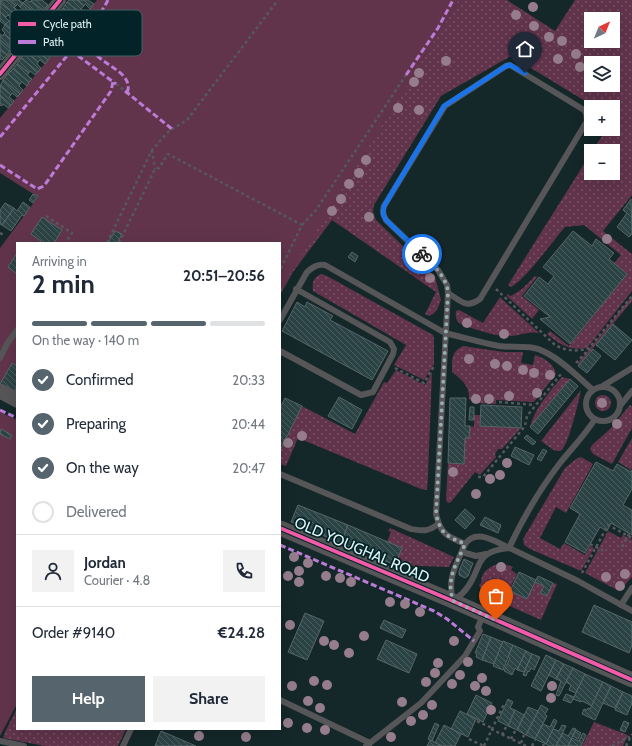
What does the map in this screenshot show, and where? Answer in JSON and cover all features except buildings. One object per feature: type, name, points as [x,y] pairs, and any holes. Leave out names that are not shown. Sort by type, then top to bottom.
[{"type":"street","points":[[52,10],[60,0]]},
{"type":"street","points":[[0,74],[15,56]]},
{"type":"street","points":[[0,391],[16,399]]},
{"type":"street","name":"OLD YOUGHAL ROAD","points":[[281,528],[453,601],[632,680]]},
{"type":"lane","points":[[448,293],[466,304],[472,304],[480,299],[587,121],[584,110],[510,65],[506,66],[444,106],[384,206],[383,214],[386,220],[438,270],[448,285],[436,514],[438,524],[445,535],[465,544]]},
{"type":"lane","points":[[281,318],[296,289],[307,272],[312,267],[319,264],[325,265],[445,333],[462,336],[474,341],[501,346],[534,348],[544,351],[556,359],[593,390]]},
{"type":"lane","points":[[281,352],[361,395],[373,392],[393,354],[394,349],[390,342],[296,289]]},
{"type":"lane","points":[[0,358],[7,344],[16,331]]},
{"type":"lane","points":[[601,387],[606,387],[615,392],[620,401],[619,411],[613,418],[604,421],[595,419],[589,413],[586,405],[588,396],[593,390],[601,387],[632,368]]},
{"type":"lane","points":[[620,406],[632,391]]},
{"type":"lane","points":[[509,548],[516,532],[545,483],[586,433],[595,419]]},
{"type":"lane","points":[[281,474],[411,528],[421,531],[430,530],[438,524]]},
{"type":"lane","points":[[488,554],[479,563],[468,588],[453,601],[450,591],[450,580],[465,544],[469,540],[478,536],[486,537],[509,548],[632,611]]},
{"type":"lane","points":[[462,552],[476,556],[509,548]]},
{"type":"lane","points":[[621,605],[632,588]]},
{"type":"lane","points":[[281,700],[368,744],[421,703],[465,656],[480,631],[478,627],[483,614]]},
{"type":"lane","points":[[123,746],[131,730]]},
{"type":"lane","points":[[0,741],[24,746]]},
{"type":"path","points":[[107,242],[152,150],[169,131],[187,120],[278,0]]},
{"type":"path","points":[[281,268],[302,225],[316,210],[406,75]]},
{"type":"path","points":[[116,84],[125,90]]},
{"type":"path","points":[[119,242],[155,169],[152,150]]},
{"type":"path","points":[[155,169],[159,168],[168,154],[302,225]]},
{"type":"path","points":[[46,216],[72,233],[66,242]]},
{"type":"path","points":[[0,233],[4,235]]},
{"type":"path","points":[[490,283],[555,345],[568,350],[581,351],[589,348]]},
{"type":"path","points":[[478,477],[482,477],[525,426],[527,416],[535,405],[589,348],[632,296]]},
{"type":"path","points":[[391,374],[395,368],[424,383],[433,368],[443,369]]},
{"type":"path","points":[[499,402],[535,405]]},
{"type":"path","points":[[578,582],[608,525],[632,538]]},
{"type":"path","points":[[622,547],[628,535]]},
{"type":"path","points":[[590,544],[606,552]]},
{"type":"path","points":[[469,739],[484,746],[504,704]]},
{"type":"path","points":[[477,721],[526,746]]},
{"type":"path","points":[[502,735],[506,727]]},
{"type":"path","points":[[511,739],[516,731]]},
{"type":"path","points":[[626,746],[632,734]]},
{"type":"path","points":[[521,743],[524,735]]},
{"type":"path","points":[[612,746],[628,737],[630,738]]},
{"type":"path","points":[[532,746],[535,740]]},
{"type":"shaded area","points":[[97,0],[459,0],[281,288],[281,242],[16,242],[16,393],[0,384],[0,248],[38,197],[0,173],[0,118],[51,56],[142,56],[142,10],[89,10]]},
{"type":"shaded area","points":[[456,0],[507,0],[555,31],[575,0],[632,0],[632,195],[603,231],[632,254],[632,291],[587,348],[570,348],[547,334],[550,331],[569,346],[627,274],[614,263],[621,255],[584,225],[565,227],[539,260],[524,276],[511,287],[508,285],[584,164],[584,180],[620,180],[620,144],[597,144],[602,136],[620,136],[620,100],[584,100],[511,56],[441,96],[374,205],[373,212],[376,220],[435,277],[441,300],[437,310],[429,316],[425,314],[436,292],[332,220],[293,272],[281,293],[281,288],[457,3]]},
{"type":"shaded area","points":[[321,274],[433,335],[434,364],[424,380],[394,365],[406,345],[313,291],[314,281],[316,277]]},
{"type":"shaded area","points":[[535,276],[537,277],[522,296],[539,310],[532,319],[507,296],[507,294],[511,296],[522,289]]},
{"type":"shaded area","points":[[632,296],[632,301],[578,366],[578,363]]},
{"type":"shaded area","points":[[500,297],[539,333],[505,336],[488,333],[465,326],[460,324],[457,320],[456,311],[459,310],[483,323]]},
{"type":"shaded area","points":[[463,346],[504,352],[523,352],[521,363],[533,365],[535,355],[548,362],[553,367],[556,374],[534,402],[496,400],[496,404],[474,403],[469,399],[468,390],[464,383],[452,372],[454,353]]},
{"type":"shaded area","points":[[396,370],[425,385],[432,372],[427,490],[421,489],[298,438],[286,466],[281,464],[281,450],[302,406],[355,434],[384,382],[387,383]]},
{"type":"shaded area","points":[[562,377],[570,379],[530,427],[535,413],[547,394]]},
{"type":"shaded area","points":[[581,390],[573,424],[563,448],[560,451],[557,451],[550,448],[541,441]]},
{"type":"shaded area","points":[[603,395],[609,397],[611,403],[609,409],[603,411],[597,409],[595,403],[597,397]]},
{"type":"shaded area","points":[[630,405],[632,406],[632,428],[612,464],[593,454],[590,449],[592,445],[610,429]]},
{"type":"shaded area","points":[[0,412],[16,420],[16,706],[0,736]]},
{"type":"shaded area","points":[[474,415],[480,415],[480,426],[521,428],[502,449],[498,449],[495,454],[496,457],[480,475],[475,472],[451,502],[448,503],[446,500],[448,463],[464,464],[465,438],[469,438],[470,426],[474,427]]},
{"type":"shaded area","points":[[632,438],[632,468],[631,470],[618,462]]},
{"type":"shaded area","points":[[581,457],[593,464],[566,513],[556,507],[540,538],[560,549],[564,543],[585,555],[590,546],[594,548],[581,571],[530,549],[524,545],[523,539],[565,468]]},
{"type":"shaded area","points":[[390,528],[454,557],[449,567],[395,565],[402,548],[387,542],[391,532],[388,531]]},
{"type":"shaded area","points":[[608,531],[621,538],[623,535],[632,540],[632,577],[619,591],[585,573]]},
{"type":"shaded area","points":[[501,563],[513,567],[511,570],[517,574],[510,591],[527,599],[535,582],[544,586],[541,593],[547,596],[553,583],[557,584],[541,620],[483,594],[479,585],[484,572],[490,567]]},
{"type":"shaded area","points":[[16,710],[16,730],[126,730],[118,746],[45,746],[3,738]]},
{"type":"shaded area","points":[[594,722],[628,735],[623,746],[582,746]]},
{"type":"marked path","points":[[102,10],[108,0]]},
{"type":"marked path","points":[[406,75],[438,28],[453,0]]},
{"type":"marked path","points":[[0,137],[67,56]]},
{"type":"marked path","points":[[78,56],[116,84]]},
{"type":"marked path","points":[[98,56],[125,77],[128,84],[127,93]]},
{"type":"marked path","points":[[0,165],[37,189],[44,186],[111,91],[113,82]]},
{"type":"marked path","points":[[125,91],[172,129]]},
{"type":"marked path","points":[[0,410],[16,418]]},
{"type":"marked path","points":[[281,545],[434,611],[447,619],[474,641]]},
{"type":"cycle path","points":[[52,10],[60,0]]},
{"type":"cycle path","points":[[0,74],[15,56]]},
{"type":"cycle path","points":[[281,528],[453,601],[632,680]]},
{"type":"way so far","points":[[422,254],[438,270],[448,285],[436,514],[438,524],[445,535],[465,544],[450,580],[450,591],[453,601],[496,620]]},
{"type":"route","points":[[422,254],[386,220],[383,214],[384,206],[447,103],[506,66],[514,66],[525,73]]}]
